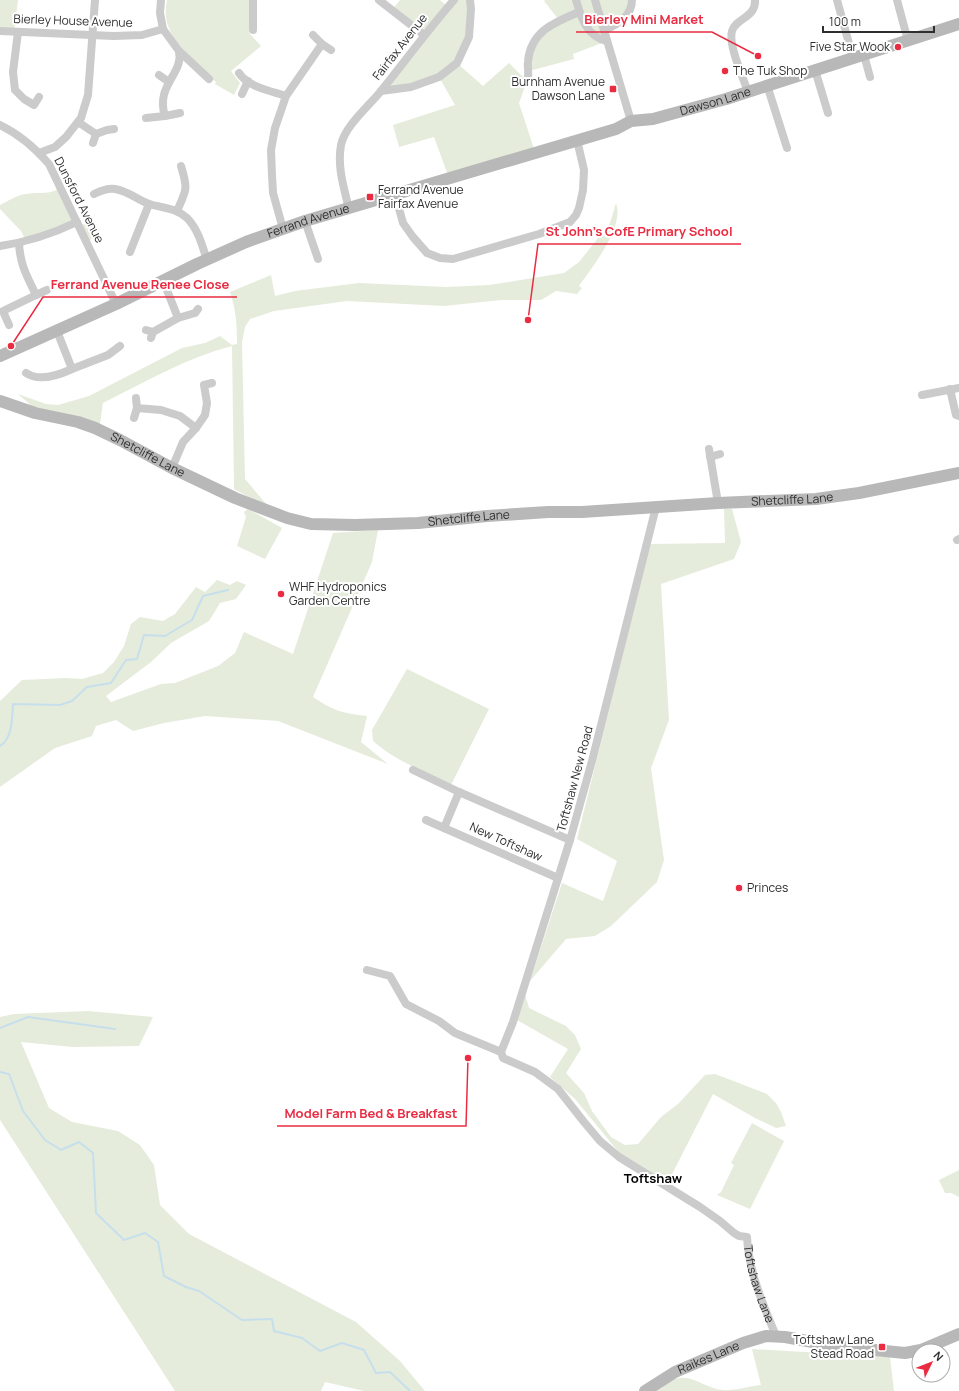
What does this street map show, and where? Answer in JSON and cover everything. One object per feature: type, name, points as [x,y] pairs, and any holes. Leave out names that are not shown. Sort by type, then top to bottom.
[{"type":"street","points":[[40,153],[55,146],[66,136],[81,118],[88,95],[95,0]]},
{"type":"street","points":[[161,0],[160,13],[163,29],[179,51],[209,79]]},
{"type":"street","points":[[253,0],[253,30]]},
{"type":"street","points":[[379,0],[424,35]]},
{"type":"street","name":"Fairfax Avenue","points":[[349,208],[339,168],[341,145],[348,129],[381,91],[424,35],[454,0]]},
{"type":"street","name":"Fairfax Avenue","points":[[381,91],[411,87],[439,77],[457,63],[469,37],[471,9],[470,0]]},
{"type":"street","points":[[576,0],[579,12],[591,33],[602,40],[607,41]]},
{"type":"street","points":[[595,0],[631,121]]},
{"type":"street","points":[[605,30],[625,18],[632,7],[632,0]]},
{"type":"street","points":[[748,92],[731,43],[732,31],[734,27],[751,13],[756,6],[755,0]]},
{"type":"street","points":[[837,0],[858,56],[870,77]]},
{"type":"street","points":[[897,0],[908,41]]},
{"type":"street","points":[[528,77],[528,62],[533,43],[543,29],[559,20],[579,12]]},
{"type":"street","name":"Dawson Lane","points":[[631,121],[653,119],[748,92],[959,24]]},
{"type":"street","name":"Bierley House Avenue","points":[[0,31],[31,31],[93,36],[142,35],[163,29]]},
{"type":"street","points":[[18,32],[13,72],[15,90],[24,99],[34,104],[39,97]]},
{"type":"street","points":[[313,35],[331,50]]},
{"type":"street","points":[[283,229],[273,193],[271,150],[275,128],[286,96],[322,44]]},
{"type":"street","points":[[165,116],[163,109],[163,94],[180,61],[179,51]]},
{"type":"street","points":[[815,70],[828,114]]},
{"type":"street","points":[[239,73],[243,79],[262,88],[286,96]]},
{"type":"street","points":[[159,75],[169,82]]},
{"type":"street","points":[[242,94],[248,81]]},
{"type":"street","points":[[767,85],[787,148]]},
{"type":"street","points":[[146,118],[180,113]]},
{"type":"street","name":"Ferrand Avenue","points":[[0,356],[116,304],[163,280],[246,242],[305,221],[616,129],[631,121]]},
{"type":"street","points":[[78,122],[96,134]]},
{"type":"street","name":"Dunsford Avenue","points":[[0,125],[9,129],[40,153],[49,164],[116,304]]},
{"type":"street","points":[[93,142],[96,134],[114,129]]},
{"type":"street","points":[[396,194],[403,223],[413,237],[428,253],[440,258],[452,259],[539,234],[570,222],[576,215],[579,208],[583,190],[584,170],[577,140]]},
{"type":"street","points":[[177,211],[187,184],[181,166]]},
{"type":"street","points":[[94,194],[101,190],[114,189],[127,192],[149,204],[177,211],[187,218],[198,232],[207,260]]},
{"type":"street","points":[[130,252],[149,204]]},
{"type":"street","points":[[305,221],[318,259]]},
{"type":"street","points":[[0,246],[38,239],[77,222]]},
{"type":"street","points":[[19,243],[19,257],[23,269],[36,295]]},
{"type":"street","points":[[163,280],[178,318]]},
{"type":"street","points":[[9,325],[2,311],[47,290]]},
{"type":"street","points":[[150,333],[178,318],[197,312]]},
{"type":"street","points":[[57,331],[72,369]]},
{"type":"street","points":[[29,378],[49,376],[108,357],[120,346]]},
{"type":"street","points":[[172,468],[183,442],[196,428],[205,415],[207,403],[204,385],[212,382]]},
{"type":"street","points":[[922,395],[959,388]]},
{"type":"street","points":[[950,389],[956,415],[959,416]]},
{"type":"street","points":[[134,418],[137,408],[136,398]]},
{"type":"street","name":"Shetcliffe Lane","points":[[0,401],[35,413],[78,422],[95,428],[172,468],[235,498],[287,518],[311,524],[355,525],[418,523],[548,512],[582,512],[718,503],[816,499],[859,494],[899,484],[959,473]]},
{"type":"street","points":[[137,408],[161,410],[180,416],[196,428]]},
{"type":"street","points":[[718,503],[710,453],[720,454]]},
{"type":"street","name":"Toftshaw New Road","points":[[501,1052],[513,1022],[570,840],[592,761],[656,507]]},
{"type":"street","points":[[413,770],[459,792],[570,840]]},
{"type":"street","points":[[444,828],[459,792]]},
{"type":"street","name":"New Toftshaw","points":[[426,820],[558,878]]},
{"type":"street","points":[[367,970],[390,976],[406,1004],[439,1021],[454,1033],[501,1052]]},
{"type":"street","name":"Toftshaw Lane","points":[[501,1052],[503,1058],[535,1072],[558,1089],[600,1141],[618,1157],[710,1214],[734,1233],[739,1236],[747,1237],[753,1277],[776,1336],[835,1346],[905,1353],[921,1350],[959,1334]]},
{"type":"street","name":"Raikes Lane","points":[[645,1391],[675,1372],[743,1343],[766,1336],[776,1336]]},
{"type":"green space","points":[[0,0],[18,0],[14,32],[0,31]]},
{"type":"green space","points":[[167,0],[250,0],[251,21],[249,33],[261,46],[231,71],[240,83],[234,95],[215,84],[216,82],[177,42],[169,28],[167,21]]},
{"type":"green space","points":[[400,0],[440,0],[448,7],[454,0],[470,0],[469,37],[457,63],[483,86],[509,63],[527,81],[519,103],[535,152],[449,178],[434,137],[399,147],[393,125],[455,105],[439,77],[381,91],[424,35],[392,10]]},
{"type":"green space","points":[[632,0],[632,7],[605,30],[607,41],[573,54],[574,59],[529,71],[533,43],[559,20],[544,1]]},
{"type":"green space","points":[[60,188],[77,222],[26,241],[21,231],[0,209],[0,205],[13,198],[31,193],[47,193]]},
{"type":"green space","points":[[616,203],[618,213],[612,235],[599,258],[579,286],[582,288],[577,294],[556,291],[541,300],[501,300],[444,306],[347,301],[274,311],[250,319],[245,327],[242,342],[245,479],[267,505],[234,489],[232,346],[182,364],[103,403],[100,424],[33,407],[18,394],[46,404],[58,405],[89,396],[182,348],[205,343],[220,336],[232,345],[237,344],[236,318],[230,292],[271,275],[275,296],[295,291],[359,283],[446,287],[489,285],[564,273],[579,262],[610,223]]},
{"type":"green space","points":[[77,222],[97,229],[88,244]]},
{"type":"green space","points":[[248,509],[282,528],[265,559],[237,546],[246,517],[244,512]]},
{"type":"green space","points":[[724,509],[732,509],[741,542],[734,559],[661,584],[669,720],[651,768],[664,860],[657,882],[611,926],[595,936],[566,939],[530,981],[562,883],[603,901],[617,861],[577,839],[650,544],[725,543]]},
{"type":"green space","points":[[378,530],[372,562],[313,697],[338,711],[367,716],[361,742],[388,764],[278,721],[205,716],[164,723],[133,731],[116,720],[96,726],[92,736],[55,748],[0,787],[0,701],[22,680],[66,678],[82,679],[103,673],[114,662],[124,646],[131,624],[140,617],[163,621],[175,614],[196,587],[205,592],[217,580],[230,585],[237,581],[246,585],[236,599],[220,603],[209,621],[171,643],[151,662],[106,696],[111,702],[161,684],[175,683],[218,666],[235,653],[244,632],[293,654],[333,533]]},
{"type":"green space","points":[[407,669],[489,709],[451,785],[411,766],[373,741],[372,730]]},
{"type":"green space","points":[[525,994],[529,1008],[566,1026],[575,1035],[581,1049],[566,1073],[584,1093],[592,1111],[611,1137],[625,1145],[638,1144],[661,1117],[678,1104],[705,1075],[715,1074],[767,1094],[776,1103],[786,1126],[776,1128],[713,1094],[668,1182],[622,1156],[575,1099],[550,1077],[568,1049],[517,1020]]},
{"type":"green space","points":[[88,1011],[153,1017],[139,1046],[73,1047],[21,1042],[49,1108],[72,1122],[118,1131],[140,1145],[154,1165],[160,1205],[189,1234],[356,1322],[400,1361],[425,1391],[364,1391],[325,1382],[321,1391],[175,1391],[0,1120],[0,1017],[14,1014]]},
{"type":"green space","points":[[752,1123],[784,1141],[750,1209],[717,1195],[721,1192],[734,1165],[731,1163]]},
{"type":"green space","points":[[959,1170],[959,1197],[951,1193],[945,1193],[939,1180]]},
{"type":"green space","points":[[752,1349],[890,1357],[894,1391],[656,1391],[672,1380],[682,1378],[688,1378],[719,1390],[761,1385]]},
{"type":"waterway","points":[[0,746],[10,733],[13,704],[60,705],[72,701],[87,687],[111,683],[126,660],[137,659],[144,635],[165,636],[192,620],[203,596],[228,590]]},
{"type":"waterway","points":[[0,1028],[28,1017],[115,1029]]},
{"type":"waterway","points":[[0,1072],[9,1074],[23,1111],[45,1140],[61,1150],[79,1142],[93,1153],[96,1213],[124,1240],[145,1233],[158,1242],[164,1276],[186,1287],[199,1291],[242,1320],[272,1319],[274,1331],[302,1338],[320,1351],[342,1343],[364,1350],[376,1373],[390,1372],[410,1391]]},
{"type":"place","name":"Five Star Wook","points":[[898,47]]},
{"type":"place","name":"Bierley Mini Market","points":[[758,56]]},
{"type":"place","name":"The Tuk Shop","points":[[725,71]]},
{"type":"place","name":"Burnham Avenue Dawson Lane","points":[[613,89]]},
{"type":"place","name":"Ferrand Avenue Fairfax Avenue","points":[[370,197]]},
{"type":"place","name":"St John's CofE Primary School","points":[[528,320]]},
{"type":"place","name":"Ferrand Avenue Renee Close","points":[[11,346]]},
{"type":"place","name":"WHF Hydroponics Garden Centre","points":[[281,594]]},
{"type":"place","name":"Princes","points":[[739,888]]},
{"type":"place","name":"Model Farm Bed & Breakfast","points":[[468,1058]]},
{"type":"place","name":"Toftshaw Lane Stead Road","points":[[882,1347]]},
{"type":"district","name":"Toftshaw","points":[[653,1178]]}]
